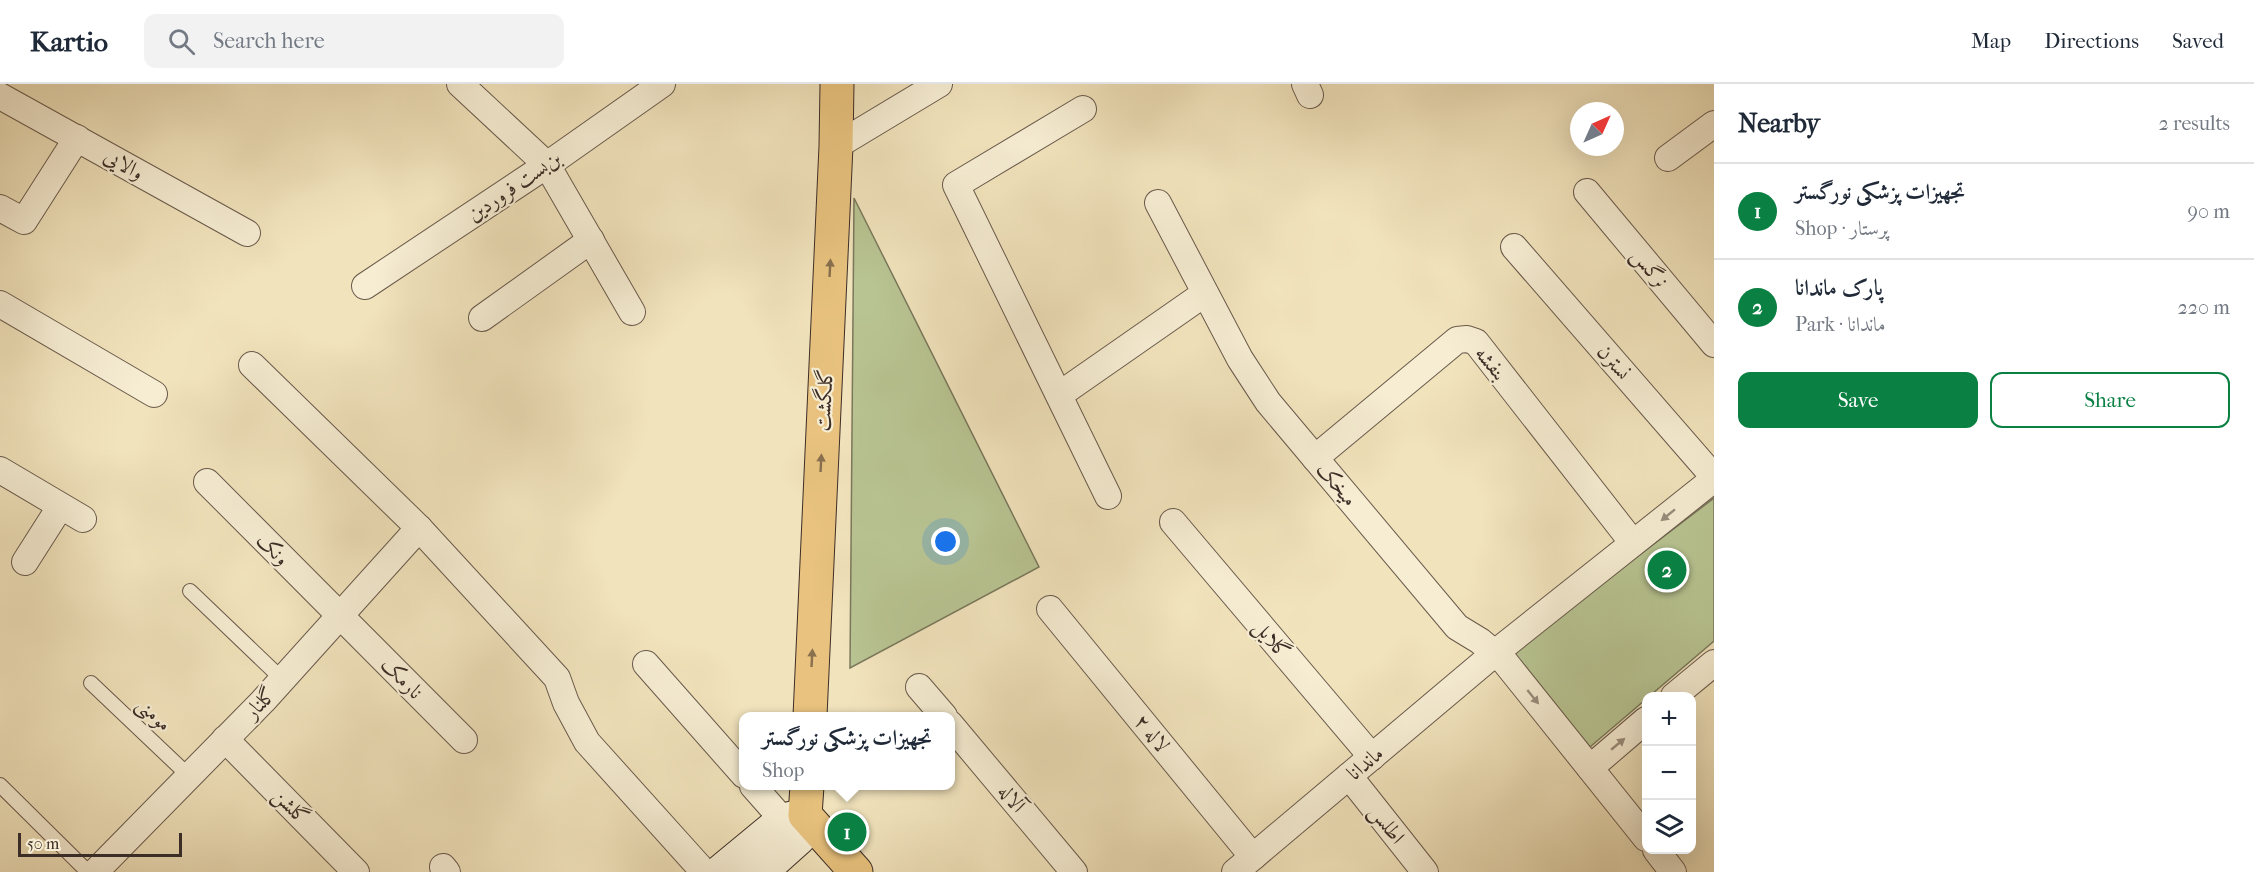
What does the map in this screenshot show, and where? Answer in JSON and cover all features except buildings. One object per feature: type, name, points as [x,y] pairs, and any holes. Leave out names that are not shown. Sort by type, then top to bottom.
[{"type":"main road","name":"گلگشت","points":[[810,712],[836,146],[835,85]]},
{"type":"main road","points":[[720,872],[798,815]]},
{"type":"main road","points":[[761,872],[798,815]]},
{"type":"main road","points":[[798,815],[830,872]]},
{"type":"main road","points":[[798,815],[856,872]]},
{"type":"street","points":[[460,84],[547,165],[632,312]]},
{"type":"street","name":"بن‌بست فروردین","points":[[364,286],[547,165],[662,84]]},
{"type":"street","points":[[836,146],[939,84]]},
{"type":"street","name":"والایی","points":[[0,96],[247,233]]},
{"type":"street","points":[[1083,109],[956,185],[1108,496]]},
{"type":"street","points":[[1668,158],[1714,124]]},
{"type":"street","points":[[0,208],[24,221],[77,138]]},
{"type":"street","name":"نرگس","points":[[1587,192],[1714,344]]},
{"type":"street","name":"میخک","points":[[1158,203],[1240,360],[1268,402],[1457,627],[1480,640],[1495,653]]},
{"type":"street","points":[[482,318],[591,240]]},
{"type":"street","name":"نسترن","points":[[1514,247],[1714,478]]},
{"type":"street","points":[[1059,395],[1204,294]]},
{"type":"street","points":[[0,304],[154,394]]},
{"type":"street","name":"بنفشه","points":[[1315,458],[1457,340],[1467,339],[1476,342],[1633,543]]},
{"type":"street","points":[[252,365],[419,528],[557,678],[566,703],[588,742],[704,872]]},
{"type":"street","points":[[0,470],[84,519]]},
{"type":"street","name":"ماندانا","points":[[1244,864],[1495,653],[1714,478]]},
{"type":"street","name":"ونک","points":[[207,482],[340,616]]},
{"type":"street","points":[[25,562],[60,507]]},
{"type":"street","name":"گلایل","points":[[1173,522],[1371,757]]},
{"type":"street","name":"گلنار","points":[[109,867],[189,776],[282,680],[419,528]]},
{"type":"street","name":"لاله ۲","points":[[1050,609],[1244,864]]},
{"type":"street","name":"نارمک","points":[[340,616],[464,740]]},
{"type":"street","points":[[1495,653],[1505,662],[1642,832]]},
{"type":"street","points":[[1679,692],[1714,663]]},
{"type":"street","points":[[646,664],[739,769]]},
{"type":"street","points":[[919,687],[940,712]]},
{"type":"street","points":[[1590,768],[1642,724]]},
{"type":"street","name":"آلاله","points":[[955,729],[1074,872]]},
{"type":"street","name":"گلشن","points":[[225,739],[356,872]]},
{"type":"street","name":"اطلس","points":[[1349,776],[1425,872]]},
{"type":"street","points":[[759,790],[798,815]]},
{"type":"street","points":[[1660,854],[1674,872]]},
{"type":"lane","points":[[190,591],[282,680]]},
{"type":"lane","name":"مومنی","points":[[91,683],[189,776]]},
{"type":"lane","points":[[0,785],[88,872]]},
{"type":"green space","points":[[854,198],[1039,567],[850,668]]},
{"type":"green space","points":[[1714,498],[1714,641],[1654,692],[1642,692],[1642,703],[1590,747],[1511,653]]},
{"type":"place","name":"پارک ماندانا","points":[[1667,570]]},
{"type":"place","name":"تجهیزات پزشکی نورگستر","points":[[847,832]]}]
